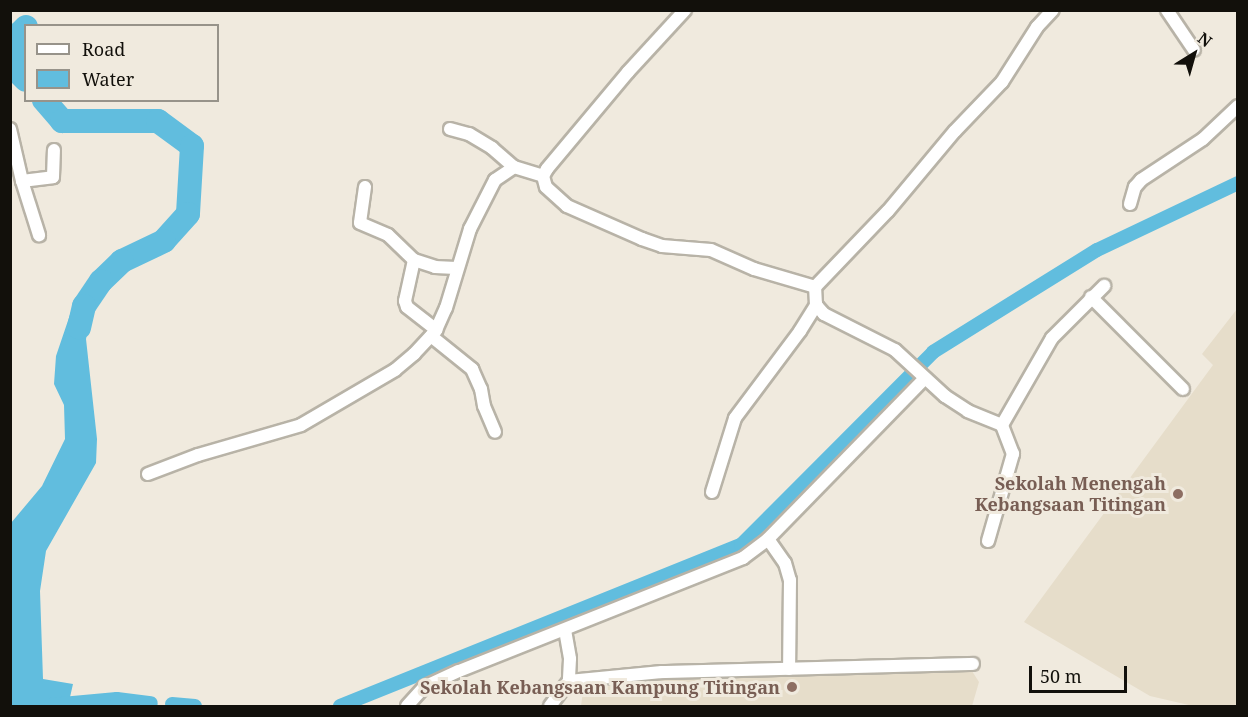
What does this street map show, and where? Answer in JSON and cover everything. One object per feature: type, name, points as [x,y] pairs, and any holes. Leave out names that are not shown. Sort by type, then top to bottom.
[{"type":"street","points":[[543,176],[628,72],[685,10]]},
{"type":"street","points":[[712,492],[735,418],[816,305],[815,286],[888,211],[955,131],[1002,82],[1037,27],[1053,10]]},
{"type":"street","points":[[1167,10],[1194,51]]},
{"type":"street","points":[[1130,204],[1135,187],[1141,180],[1203,139],[1238,106]]},
{"type":"street","points":[[10,129],[22,181],[39,235]]},
{"type":"street","points":[[450,129],[469,134],[492,148],[514,167],[543,176]]},
{"type":"street","points":[[22,181],[53,177],[54,150]]},
{"type":"street","points":[[148,474],[198,455],[301,425],[395,370],[434,333],[446,308],[456,268],[470,229],[487,192],[504,172],[514,167]]},
{"type":"street","points":[[543,176],[546,188],[567,206],[642,239],[662,246],[711,250],[754,269],[815,286]]},
{"type":"street","points":[[365,188],[360,223],[388,235],[414,260],[435,267],[456,268]]},
{"type":"street","points":[[414,260],[405,301],[407,307],[471,369],[481,389],[484,406],[495,432]]},
{"type":"street","points":[[1002,426],[1052,338],[1104,286]]},
{"type":"street","points":[[1091,297],[1183,388]]},
{"type":"street","points":[[816,305],[836,322],[895,350],[922,377],[968,411],[1002,426],[1013,454],[988,541]]},
{"type":"street","points":[[408,706],[424,687],[743,558],[768,538],[922,377]]},
{"type":"street","points":[[768,538],[785,563],[790,580],[789,669]]},
{"type":"street","points":[[550,706],[569,681],[570,659],[565,630]]},
{"type":"street","points":[[569,681],[662,672],[973,664]]},
{"type":"shaded area","name":"Sekolah Menengah Kebangsaan Titingan","points":[[1237,309],[1237,706],[1193,706],[1150,696],[1024,622],[1213,365],[1202,354]]},
{"type":"shaded area","name":"Sekolah Kebangsaan Kampung Titingan","points":[[972,671],[979,682],[972,706],[581,706],[583,691],[651,678]]},
{"type":"water","points":[[76,297],[100,299],[91,317],[86,339],[97,439],[96,463],[46,551],[40,591],[43,679],[73,684],[68,706],[11,706],[11,523],[42,486],[65,439],[64,405],[54,384],[56,356]]},
{"type":"waterway","points":[[24,29],[20,33],[18,72],[24,78]]},
{"type":"waterway","points":[[46,102],[62,121],[158,121],[192,146],[188,214],[164,241],[122,261],[101,281],[84,306],[79,327]]},
{"type":"waterway","points":[[340,706],[741,545],[933,352],[1097,250],[1238,183]]},
{"type":"waterway","points":[[51,705],[117,699],[151,703]]},
{"type":"waterway","points":[[172,704],[195,706]]},
{"type":"place","name":"Sekolah Menengah Kebangsaan Titingan","points":[[1178,494]]},
{"type":"place","name":"Sekolah Kebangsaan Kampung Titingan","points":[[792,687]]}]
